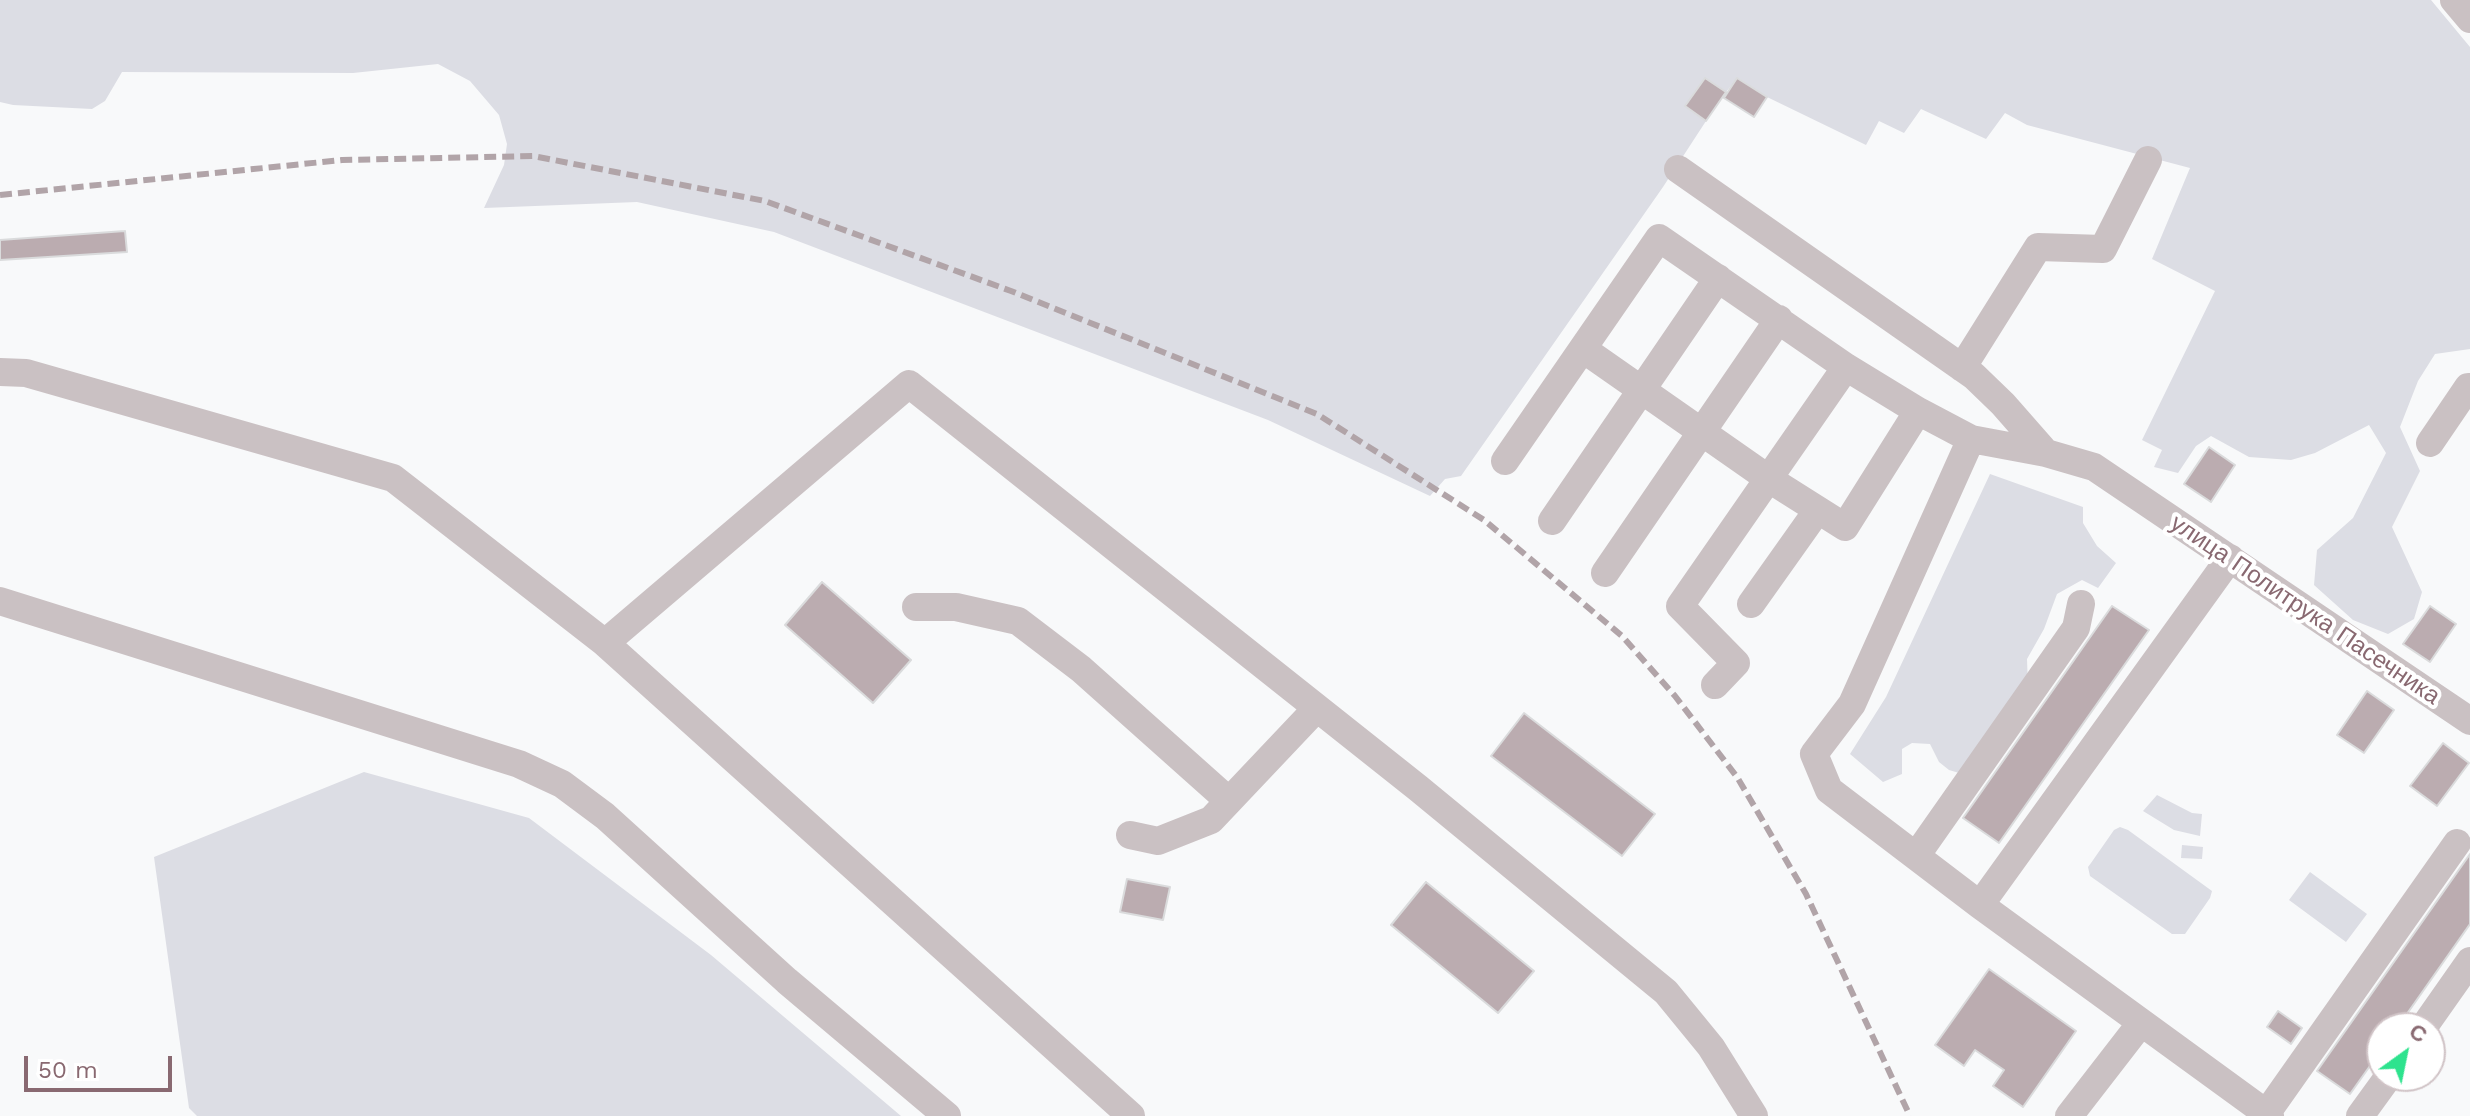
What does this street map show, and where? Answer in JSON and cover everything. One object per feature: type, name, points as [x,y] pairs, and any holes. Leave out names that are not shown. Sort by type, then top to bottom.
[{"type":"street","points":[[2454,0],[2470,19]]},
{"type":"street","points":[[1962,368],[2038,247],[2103,249],[2148,160]]},
{"type":"street","points":[[1678,169],[1962,368],[2003,404],[2046,453]]},
{"type":"street","name":"улица Политрука Пасечника","points":[[1583,349],[1659,238],[1846,367],[1971,439],[2046,453],[2094,467],[2470,721]]},
{"type":"street","points":[[1552,521],[1718,278]]},
{"type":"street","points":[[1605,573],[1779,319]]},
{"type":"street","points":[[1505,461],[1583,349],[1769,479],[1845,527],[1918,411]]},
{"type":"street","points":[[1715,685],[1736,663],[1680,606],[1846,367]]},
{"type":"street","points":[[0,372],[26,373],[393,478],[605,643],[1131,1116]]},
{"type":"street","points":[[605,643],[909,384],[1317,708],[1666,992],[1711,1047],[1754,1116]]},
{"type":"street","points":[[2430,443],[2470,388]]},
{"type":"street","points":[[1971,439],[1852,704],[1814,754],[1829,790],[1980,905],[2268,1115],[2457,843]]},
{"type":"street","points":[[1751,604],[1817,511]]},
{"type":"street","points":[[1980,905],[2230,558]]},
{"type":"street","points":[[1916,856],[2076,628],[2081,604]]},
{"type":"street","points":[[1,606],[519,764],[562,784],[605,816],[787,981],[947,1116]]},
{"type":"street","points":[[916,607],[956,607],[1018,621],[1081,669],[1229,801]]},
{"type":"street","points":[[1130,835],[1158,841],[1211,820],[1317,708]]},
{"type":"street","points":[[2434,1012],[2470,961]]},
{"type":"street","points":[[2069,1116],[2141,1023]]},
{"type":"street","points":[[2360,1116],[2377,1092]]},
{"type":"shaded area","points":[[0,0],[2431,0],[2470,47],[2470,349],[2435,354],[2418,381],[2400,427],[2420,471],[2392,527],[2422,592],[2414,619],[2388,634],[2353,620],[2314,585],[2317,550],[2353,518],[2386,453],[2369,425],[2315,453],[2291,460],[2249,457],[2211,436],[2196,446],[2178,473],[2154,467],[2162,450],[2142,440],[2215,291],[2152,259],[2190,168],[2027,125],[2005,113],[1986,139],[1921,109],[1904,133],[1879,121],[1866,145],[1767,97],[1738,78],[1726,92],[1705,78],[1685,106],[1706,121],[1663,187],[1461,476],[1445,479],[1430,496],[1268,420],[774,232],[637,202],[484,208],[504,165],[507,144],[499,115],[470,81],[438,64],[353,73],[122,72],[105,101],[92,109],[0,102]]},
{"type":"shaded area","points":[[1990,474],[2083,507],[2083,523],[2097,546],[2116,563],[2098,588],[2082,580],[2057,594],[2044,629],[2027,659],[2028,687],[1966,775],[1949,770],[1939,762],[1930,744],[1912,743],[1902,749],[1902,774],[1883,782],[1850,754],[1886,697]]},
{"type":"shaded area","points":[[364,772],[529,818],[711,955],[901,1116],[197,1116],[189,1108],[154,857]]},
{"type":"shaded area","points":[[2157,795],[2192,813],[2202,814],[2200,836],[2174,830],[2143,811]]},
{"type":"shaded area","points":[[2120,827],[2212,891],[2185,934],[2172,934],[2090,876],[2088,867],[2114,830]]},
{"type":"shaded area","points":[[2182,845],[2203,847],[2202,859],[2181,858]]},
{"type":"shaded area","points":[[2310,872],[2367,914],[2346,942],[2289,900]]},
{"type":"building","points":[[1705,78],[1726,92],[1706,121],[1685,106]]},
{"type":"building","points":[[1737,78],[1767,97],[1754,117],[1724,98]]},
{"type":"building","points":[[125,231],[127,252],[0,260],[0,240]]},
{"type":"building","points":[[2209,447],[2235,465],[2211,502],[2184,484]]},
{"type":"building","points":[[822,582],[911,660],[873,703],[785,625]]},
{"type":"building","points":[[2112,606],[2149,630],[1999,843],[1963,818]]},
{"type":"building","points":[[2430,606],[2456,624],[2430,662],[2403,644]]},
{"type":"building","points":[[2367,691],[2394,710],[2364,753],[2337,735]]},
{"type":"building","points":[[1524,713],[1655,814],[1622,856],[1491,756]]},
{"type":"building","points":[[2443,743],[2469,763],[2437,806],[2410,786]]},
{"type":"building","points":[[2470,854],[2470,924],[2408,1012],[2366,1012],[2366,1072],[2350,1094],[2317,1071]]},
{"type":"building","points":[[1127,879],[1170,887],[1163,920],[1120,912]]},
{"type":"building","points":[[1426,882],[1534,971],[1498,1013],[1391,925]]},
{"type":"building","points":[[1989,969],[2076,1031],[2023,1107],[1993,1086],[2004,1070],[1975,1050],[1964,1066],[1935,1045]]},
{"type":"building","points":[[2278,1011],[2302,1028],[2291,1044],[2267,1027]]},
{"type":"railway","points":[[0,195],[342,160],[533,156],[765,201],[1011,291],[1317,414],[1484,520],[1622,636],[1675,696],[1737,777],[1806,894],[1910,1116]]}]
